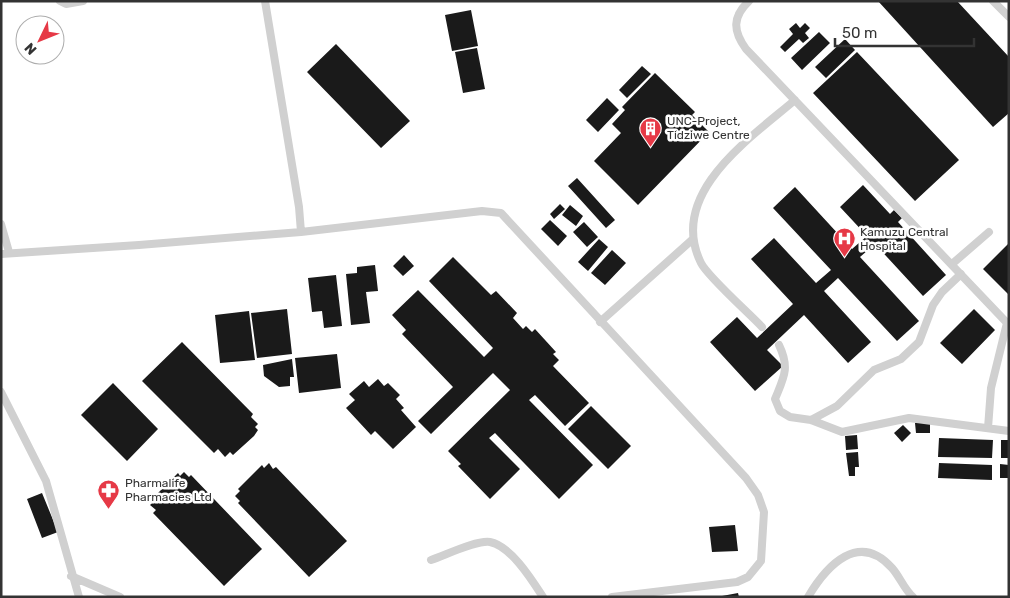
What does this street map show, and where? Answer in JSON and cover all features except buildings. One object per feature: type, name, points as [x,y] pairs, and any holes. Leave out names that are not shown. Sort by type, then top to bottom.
[{"type":"lane","points":[[60,1],[66,4],[83,1]]},
{"type":"lane","points":[[265,1],[299,207],[301,232]]},
{"type":"lane","points":[[749,1],[740,10],[736,24],[737,37],[746,49],[1008,324],[991,388],[988,428]]},
{"type":"lane","points":[[993,1],[1009,17]]},
{"type":"lane","points":[[762,326],[702,265],[693,239],[695,207],[709,182],[742,145],[795,100]]},
{"type":"lane","points":[[1,224],[5,253],[139,245],[301,232],[482,211],[500,213],[746,478],[758,495],[764,512],[762,561],[748,577],[737,582],[612,597]]},
{"type":"lane","points":[[952,264],[989,232]]},
{"type":"lane","points":[[600,322],[693,239]]},
{"type":"lane","points":[[811,420],[837,406],[874,370],[901,360],[919,342],[942,292],[961,274]]},
{"type":"lane","points":[[779,345],[786,359],[786,374],[775,399],[780,410],[790,417],[811,420],[842,432],[909,418],[1009,431]]},
{"type":"lane","points":[[1,392],[46,481],[71,576],[79,597]]},
{"type":"lane","points":[[432,560],[477,544],[490,542],[501,546],[526,572],[543,597]]},
{"type":"lane","points":[[808,597],[822,574],[834,562],[846,555],[865,552],[877,554],[893,569],[913,597]]},
{"type":"lane","points":[[71,576],[120,597]]},
{"type":"place","name":"UNC-Project, Tidziwe Centre","points":[[651,147]]},
{"type":"place","name":"Kamuzu Central Hospital","points":[[844,258]]},
{"type":"place","name":"Pharmalife Pharmacies Ltd","points":[[109,509]]}]
